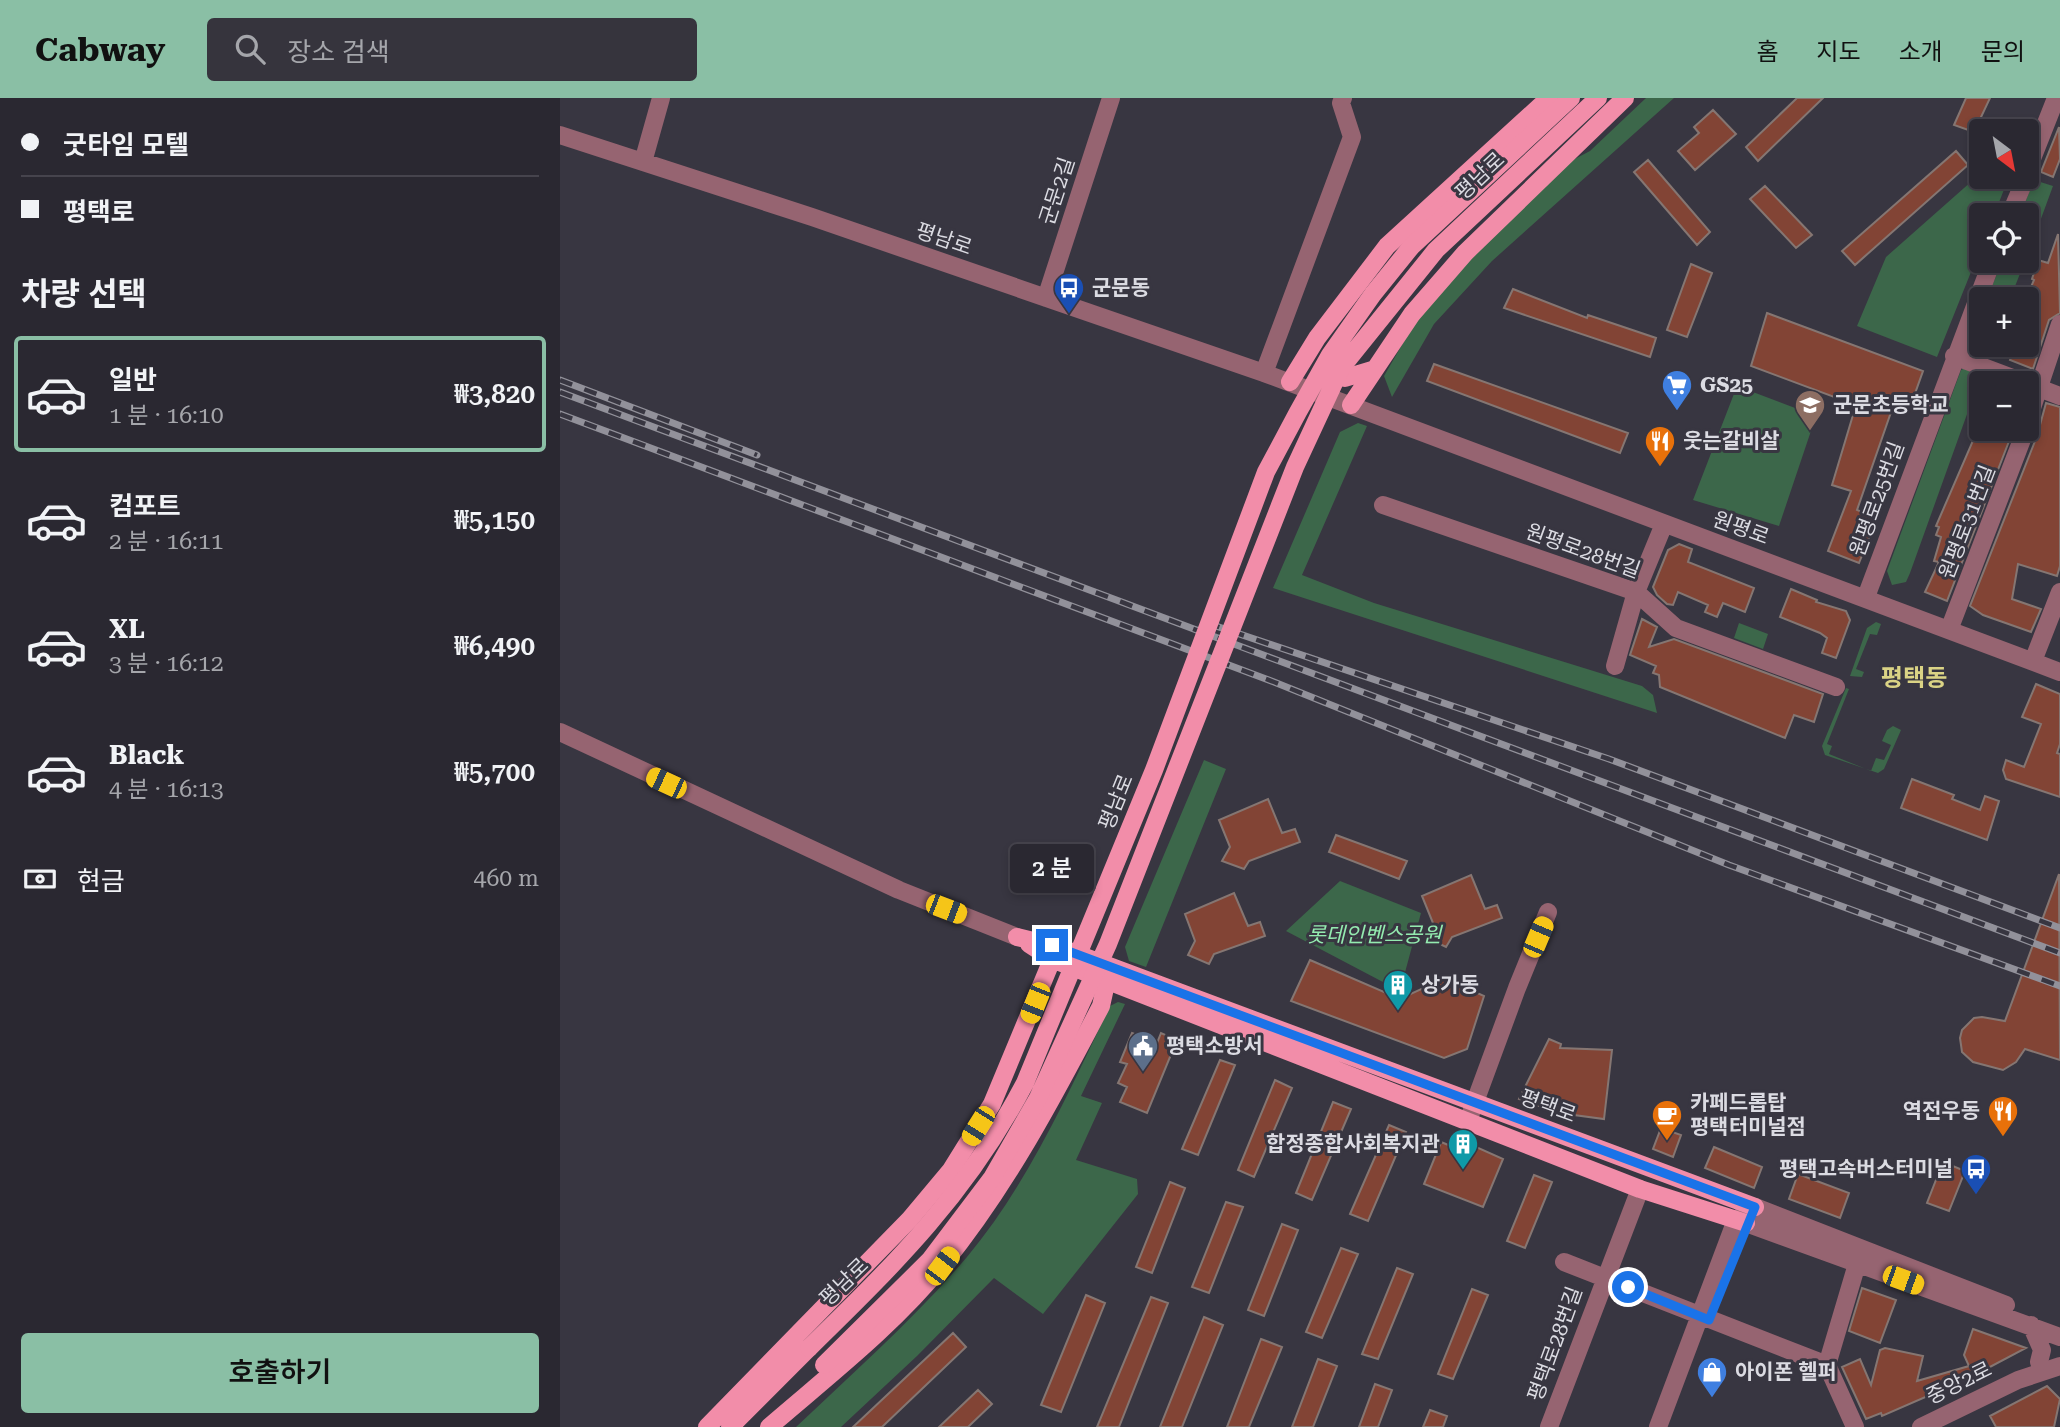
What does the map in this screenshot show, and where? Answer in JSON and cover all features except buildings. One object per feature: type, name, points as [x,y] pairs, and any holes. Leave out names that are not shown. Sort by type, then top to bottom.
[{"type":"main road","points":[[1290,382],[1317,338],[1387,246],[1549,98]]},
{"type":"main road","name":"평남로","points":[[730,1427],[934,1222],[1001,1129],[1025,1083],[1154,769],[1266,472],[1330,355],[1373,294],[1411,247],[1571,98]]},
{"type":"main road","name":"평남로","points":[[769,1426],[824,1364],[936,1251],[992,1178],[1038,1098],[1108,944],[1295,467],[1341,368],[1436,250],[1598,98]]},
{"type":"main road","points":[[1351,405],[1412,314],[1465,253],[1625,98]]},
{"type":"main road","points":[[1317,338],[1315,360],[1328,373],[1345,379],[1375,369]]},
{"type":"main road","name":"평택로","points":[[1017,937],[1529,1123],[1745,1217]]},
{"type":"main road","points":[[707,1427],[910,1219],[951,1170],[992,1104],[1055,953]]},
{"type":"main road","points":[[769,1426],[846,1360],[942,1266],[1007,1178],[1101,1006],[1105,988],[1101,969]]},
{"type":"main road","name":"평택로","points":[[1101,969],[1140,992],[1520,1143],[1640,1189],[1745,1217]]},
{"type":"main road","points":[[1101,1006],[1140,992]]},
{"type":"street","points":[[643,162],[660,98]]},
{"type":"street","name":"군문2길","points":[[1045,298],[1111,98]]},
{"type":"street","points":[[1264,373],[1352,137],[1341,103],[1343,98]]},
{"type":"street","points":[[2039,151],[2054,122],[2056,98]]},
{"type":"street","name":"평남로","points":[[560,135],[1264,373],[1406,425]]},
{"type":"street","name":"원평로25번길","points":[[1866,597],[1987,273]]},
{"type":"street","name":"원평로31번길","points":[[2039,384],[2060,324]]},
{"type":"street","points":[[1954,356],[1995,371]]},
{"type":"street","points":[[2039,387],[2060,396]]},
{"type":"street","name":"원평로","points":[[1406,425],[2060,672]]},
{"type":"street","name":"원평로31번길","points":[[1950,630],[2021,441]]},
{"type":"street","name":"원평로28번길","points":[[1382,505],[1636,592],[1676,628],[1836,687]]},
{"type":"street","points":[[1615,666],[1636,592],[1664,524]]},
{"type":"street","points":[[2034,661],[2060,592]]},
{"type":"street","points":[[560,732],[899,890],[1017,937]]},
{"type":"street","points":[[1468,1121],[1548,912]]},
{"type":"street","points":[[1520,1143],[1529,1123]]},
{"type":"street","name":"평택로28번길","points":[[1549,1427],[1604,1277],[1640,1189]]},
{"type":"street","points":[[1658,1427],[1745,1217]]},
{"type":"street","name":"평택로","points":[[1745,1217],[1857,1264],[2031,1325],[2060,1338]]},
{"type":"street","name":"평택로","points":[[1745,1217],[2060,1326]]},
{"type":"street","points":[[1564,1262],[1604,1277]]},
{"type":"street","points":[[1855,1427],[1827,1365],[1857,1264]]},
{"type":"street","name":"평택로28번길","points":[[1604,1277],[1827,1365]]},
{"type":"street","points":[[1667,1427],[1705,1318]]},
{"type":"street","points":[[2031,1325],[2051,1369]]},
{"type":"street","name":"중앙2로","points":[[1921,1427],[2018,1380],[2051,1369],[2060,1354]]},
{"type":"green space","points":[[1646,98],[1674,98],[1492,261],[1434,324],[1392,397],[1384,376],[1414,324],[1468,257],[1565,164],[1590,151]]},
{"type":"green space","points":[[2039,182],[2053,186],[2039,224],[2039,203],[2025,203],[2030,189],[2039,189]]},
{"type":"green space","points":[[1969,184],[1969,189],[2004,189],[1999,203],[1969,203],[1971,273],[1937,357],[1857,326],[1886,257]]},
{"type":"green space","points":[[1997,273],[2020,273],[2015,287],[1992,287]]},
{"type":"green space","points":[[1968,366],[1978,371],[1969,371],[1969,409],[1910,573],[1906,582],[1892,585],[1887,571],[1961,370]]},
{"type":"green space","points":[[1737,386],[1816,416],[1779,526],[1693,500]]},
{"type":"green space","points":[[1358,423],[1367,426],[1302,575],[1374,603],[1642,686],[1653,695],[1657,713],[1273,588],[1340,432]]},
{"type":"green space","points":[[1876,622],[1881,624],[1877,635],[1870,634],[1856,669],[1864,672],[1862,677],[1850,676],[1867,628]]},
{"type":"green space","points":[[1739,623],[1768,634],[1763,649],[1734,638]]},
{"type":"green space","points":[[1846,688],[1849,689],[1827,744],[1832,746],[1829,754],[1865,769],[1825,755],[1822,746]]},
{"type":"green space","points":[[1893,726],[1901,730],[1884,769],[1878,773],[1871,771],[1876,758],[1884,760],[1891,745],[1882,741],[1887,730]]},
{"type":"green space","points":[[1204,760],[1226,769],[1146,967],[1129,961],[1125,947]]},
{"type":"green space","name":"롯데인벤스공원","points":[[1340,881],[1421,913],[1400,991],[1286,931]]},
{"type":"green space","points":[[1118,1002],[1125,1004],[1081,1096],[1102,1103],[1076,1160],[1137,1179],[1138,1194],[1043,1314],[994,1278],[917,1356],[841,1427],[796,1427],[926,1302],[989,1229],[1046,1136],[1110,1006]]},
{"type":"railway","points":[[560,380],[757,455]]},
{"type":"railway","points":[[560,392],[2060,953]]},
{"type":"railway","points":[[560,414],[1274,682],[1729,865],[2060,986]]},
{"type":"railway","points":[[1207,623],[1609,759],[2060,928]]},
{"type":"place","name":"군문동","points":[[1069,315]]},
{"type":"place","name":"GS25","points":[[1677,412]]},
{"type":"place","name":"군문초등학교","points":[[1810,432]]},
{"type":"place","name":"웃는갈비살","points":[[1660,468]]},
{"type":"place","name":"상가동","points":[[1398,1012]]},
{"type":"place","name":"평택소방서","points":[[1143,1073]]},
{"type":"place","name":"역전우동","points":[[2003,1138]]},
{"type":"place","name":"카페드롭탑 평택터미널점","points":[[1667,1142]]},
{"type":"place","name":"합정종합사회복지관","points":[[1463,1171]]},
{"type":"place","name":"평택고속버스터미널","points":[[1976,1196]]},
{"type":"place","name":"아이폰 헬퍼","points":[[1712,1399]]},
{"type":"district","name":"평택동","points":[[1914,678]]},
{"type":"route","points":[[1052,945],[1755,1207],[1746,1223],[1709,1320],[1628,1287]]}]
